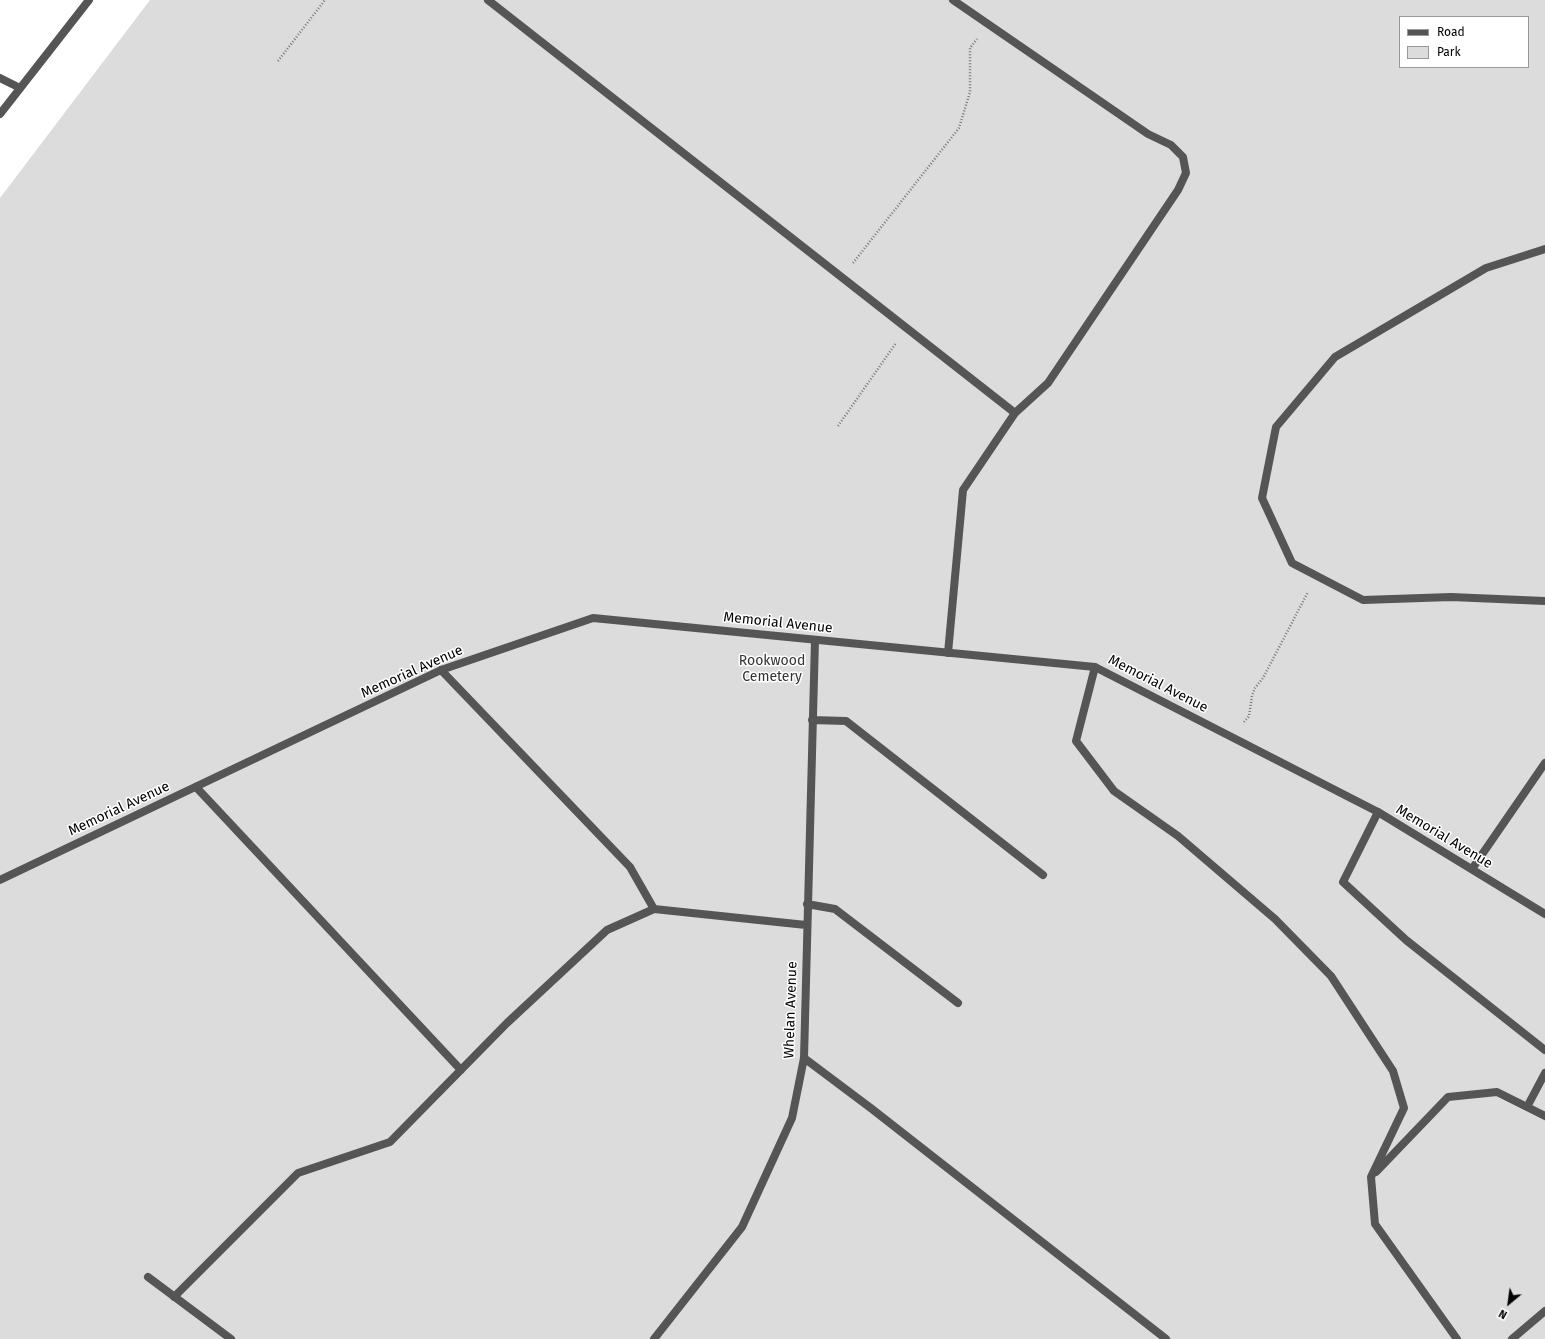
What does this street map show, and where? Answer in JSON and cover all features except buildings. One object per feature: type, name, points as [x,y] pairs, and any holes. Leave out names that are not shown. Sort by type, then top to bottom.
[{"type":"street","points":[[0,114],[89,0]]},
{"type":"street","points":[[488,0],[1015,413]]},
{"type":"street","points":[[948,653],[963,490],[1015,413],[1048,383],[1178,190],[1186,173],[1183,157],[1171,145],[1148,134],[953,0]]},
{"type":"street","points":[[0,78],[20,88]]},
{"type":"street","points":[[1545,249],[1486,268],[1335,357],[1276,427],[1262,498],[1292,563],[1363,600],[1451,597],[1545,601]]},
{"type":"street","name":"Memorial Avenue","points":[[0,880],[441,670],[593,618],[1095,667],[1378,812],[1545,914]]},
{"type":"street","name":"Whelan Avenue","points":[[654,1339],[742,1227],[792,1118],[804,1058],[806,925],[815,640]]},
{"type":"street","points":[[1095,667],[1076,741],[1114,791],[1184,841],[1275,919],[1331,976],[1394,1071],[1404,1108],[1371,1177],[1376,1224],[1457,1339]]},
{"type":"street","points":[[441,670],[630,867],[654,909]]},
{"type":"street","points":[[812,720],[846,721],[1043,875]]},
{"type":"street","points":[[1472,869],[1545,763]]},
{"type":"street","points":[[196,787],[461,1070]]},
{"type":"street","points":[[1378,812],[1342,882],[1406,940],[1545,1050]]},
{"type":"street","points":[[807,904],[835,909],[958,1002]]},
{"type":"street","points":[[174,1297],[298,1173],[390,1142],[507,1023],[607,930],[654,909],[806,925]]},
{"type":"street","points":[[804,1058],[872,1109],[1166,1339]]},
{"type":"street","points":[[1527,1107],[1545,1073]]},
{"type":"street","points":[[1371,1177],[1448,1096],[1496,1092],[1545,1116]]},
{"type":"street","points":[[148,1277],[230,1339]]},
{"type":"street","points":[[1512,1339],[1545,1311]]},
{"type":"path","points":[[278,61],[325,0]]},
{"type":"path","points":[[842,277],[959,128],[970,92],[970,48],[987,24]]},
{"type":"path","points":[[838,426],[907,328]]},
{"type":"path","points":[[1230,736],[1249,716],[1252,696],[1255,688],[1263,678],[1317,576]]},
{"type":"green space","name":"Rookwood Cemetery","points":[[150,0],[1545,0],[1545,1339],[0,1339],[0,198]]}]
